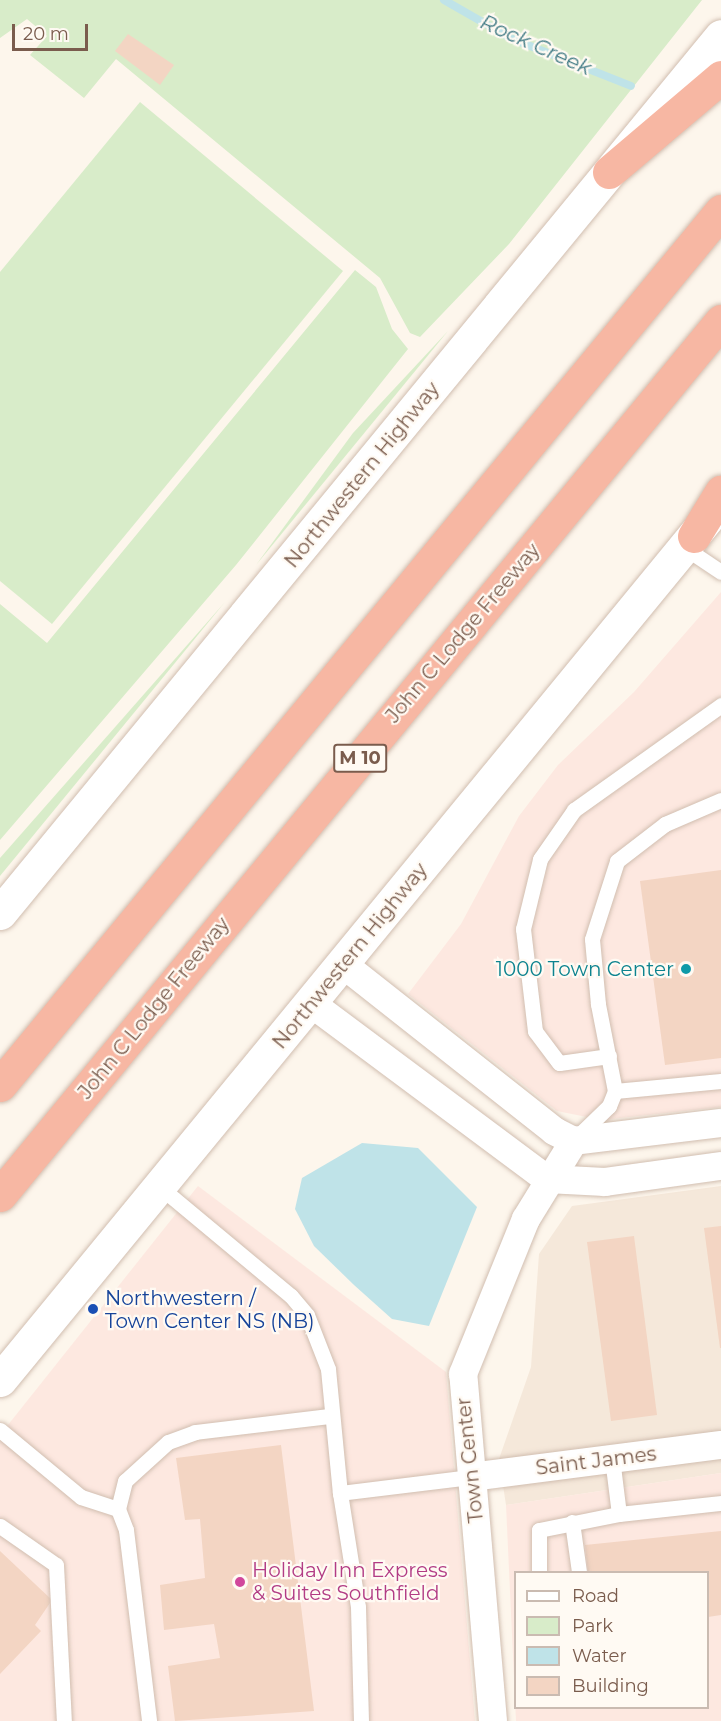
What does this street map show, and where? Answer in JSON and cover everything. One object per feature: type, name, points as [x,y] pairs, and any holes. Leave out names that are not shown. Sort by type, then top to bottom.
[{"type":"highway","points":[[609,172],[721,77]]},
{"type":"highway","points":[[0,1085],[721,211]]},
{"type":"highway","name":"John C Lodge Freeway","points":[[0,1195],[721,321]]},
{"type":"highway","points":[[689,542],[721,492]]},
{"type":"main road","name":"Northwestern Highway","points":[[0,913],[721,36]]},
{"type":"main road","name":"Northwestern Highway","points":[[0,1380],[312,1004],[721,503]]},
{"type":"street","points":[[344,965],[554,1131],[574,1141],[721,1123]]},
{"type":"street","points":[[312,1004],[547,1179],[605,1182],[721,1166]]},
{"type":"street","name":"Town Center","points":[[493,1721],[463,1374],[547,1179],[574,1141]]},
{"type":"street","name":"Saint James","points":[[471,1477],[721,1445]]},
{"type":"lane","points":[[689,542],[721,572]]},
{"type":"lane","points":[[609,1056],[560,1063],[535,1031],[523,929],[540,859],[574,810],[721,705]]},
{"type":"lane","points":[[574,1141],[609,1106],[615,1091],[592,939],[617,861],[665,824],[721,800]]},
{"type":"lane","points":[[615,1091],[721,1081]]},
{"type":"lane","points":[[160,1187],[307,1315],[328,1369],[330,1416],[358,1607],[361,1721]]},
{"type":"lane","points":[[149,1721],[126,1530],[118,1509],[125,1481],[168,1442],[195,1432],[330,1416]]},
{"type":"lane","points":[[0,1430],[81,1497],[118,1509]]},
{"type":"lane","points":[[612,1458],[619,1514]]},
{"type":"lane","points":[[340,1493],[471,1477]]},
{"type":"lane","points":[[538,1571],[539,1530],[619,1514],[721,1503]]},
{"type":"lane","points":[[572,1522],[579,1571]]},
{"type":"lane","points":[[0,1526],[56,1565],[64,1721]]},
{"type":"shaded area","points":[[721,592],[721,1107],[602,1120],[557,1111],[408,994],[461,924],[519,816],[558,765],[634,692]]},
{"type":"shaded area","points":[[198,1186],[446,1372],[475,1721],[0,1721],[0,1435]]},
{"type":"shaded area","points":[[721,1186],[721,1473],[506,1505],[499,1459],[531,1367],[539,1254],[572,1206]]},
{"type":"shaded area","points":[[721,1473],[721,1721],[516,1721],[515,1709],[709,1709],[709,1571],[514,1571],[514,1678],[506,1505]]},
{"type":"green space","points":[[0,0],[702,0],[509,244],[420,337],[410,333],[380,278],[116,59],[84,98],[30,55],[47,36],[27,19],[0,38]]},
{"type":"green space","points":[[140,102],[343,271],[52,624],[0,581],[0,272]]},
{"type":"green space","points":[[355,270],[376,287],[392,329],[408,349],[236,565],[0,840],[0,604],[47,643]]},
{"type":"green space","points":[[448,331],[256,565],[353,433]]},
{"type":"green space","points":[[225,602],[0,876],[0,858]]},
{"type":"water","points":[[362,1143],[418,1148],[477,1207],[429,1326],[392,1319],[314,1246],[295,1209],[302,1178]]},
{"type":"building","points":[[128,34],[174,65],[160,85],[115,51]]},
{"type":"building","name":"1000 Town Center","points":[[721,870],[721,1058],[665,1065],[640,881]]},
{"type":"building","points":[[721,1226],[721,1348],[720,1348],[704,1228]]},
{"type":"building","points":[[634,1236],[657,1415],[611,1421],[587,1242]]},
{"type":"building","name":"Holiday Inn Express & Suites Southfield","points":[[281,1445],[314,1711],[175,1721],[168,1666],[220,1658],[214,1624],[164,1630],[160,1585],[205,1578],[200,1519],[185,1520],[176,1458]]},
{"type":"building","points":[[721,1531],[721,1615],[709,1617],[709,1571],[588,1571],[585,1545]]},
{"type":"building","points":[[0,1551],[52,1600],[35,1625],[41,1631],[0,1674]]},
{"type":"waterway","name":"Rock Creek","points":[[444,0],[510,38],[631,86]]},
{"type":"place","name":"1000 Town Center","points":[[686,969]]},
{"type":"place","name":"Northwestern / Town Center NS (NB)","points":[[93,1309]]},
{"type":"place","name":"Holiday Inn Express & Suites Southfield","points":[[240,1582]]}]
